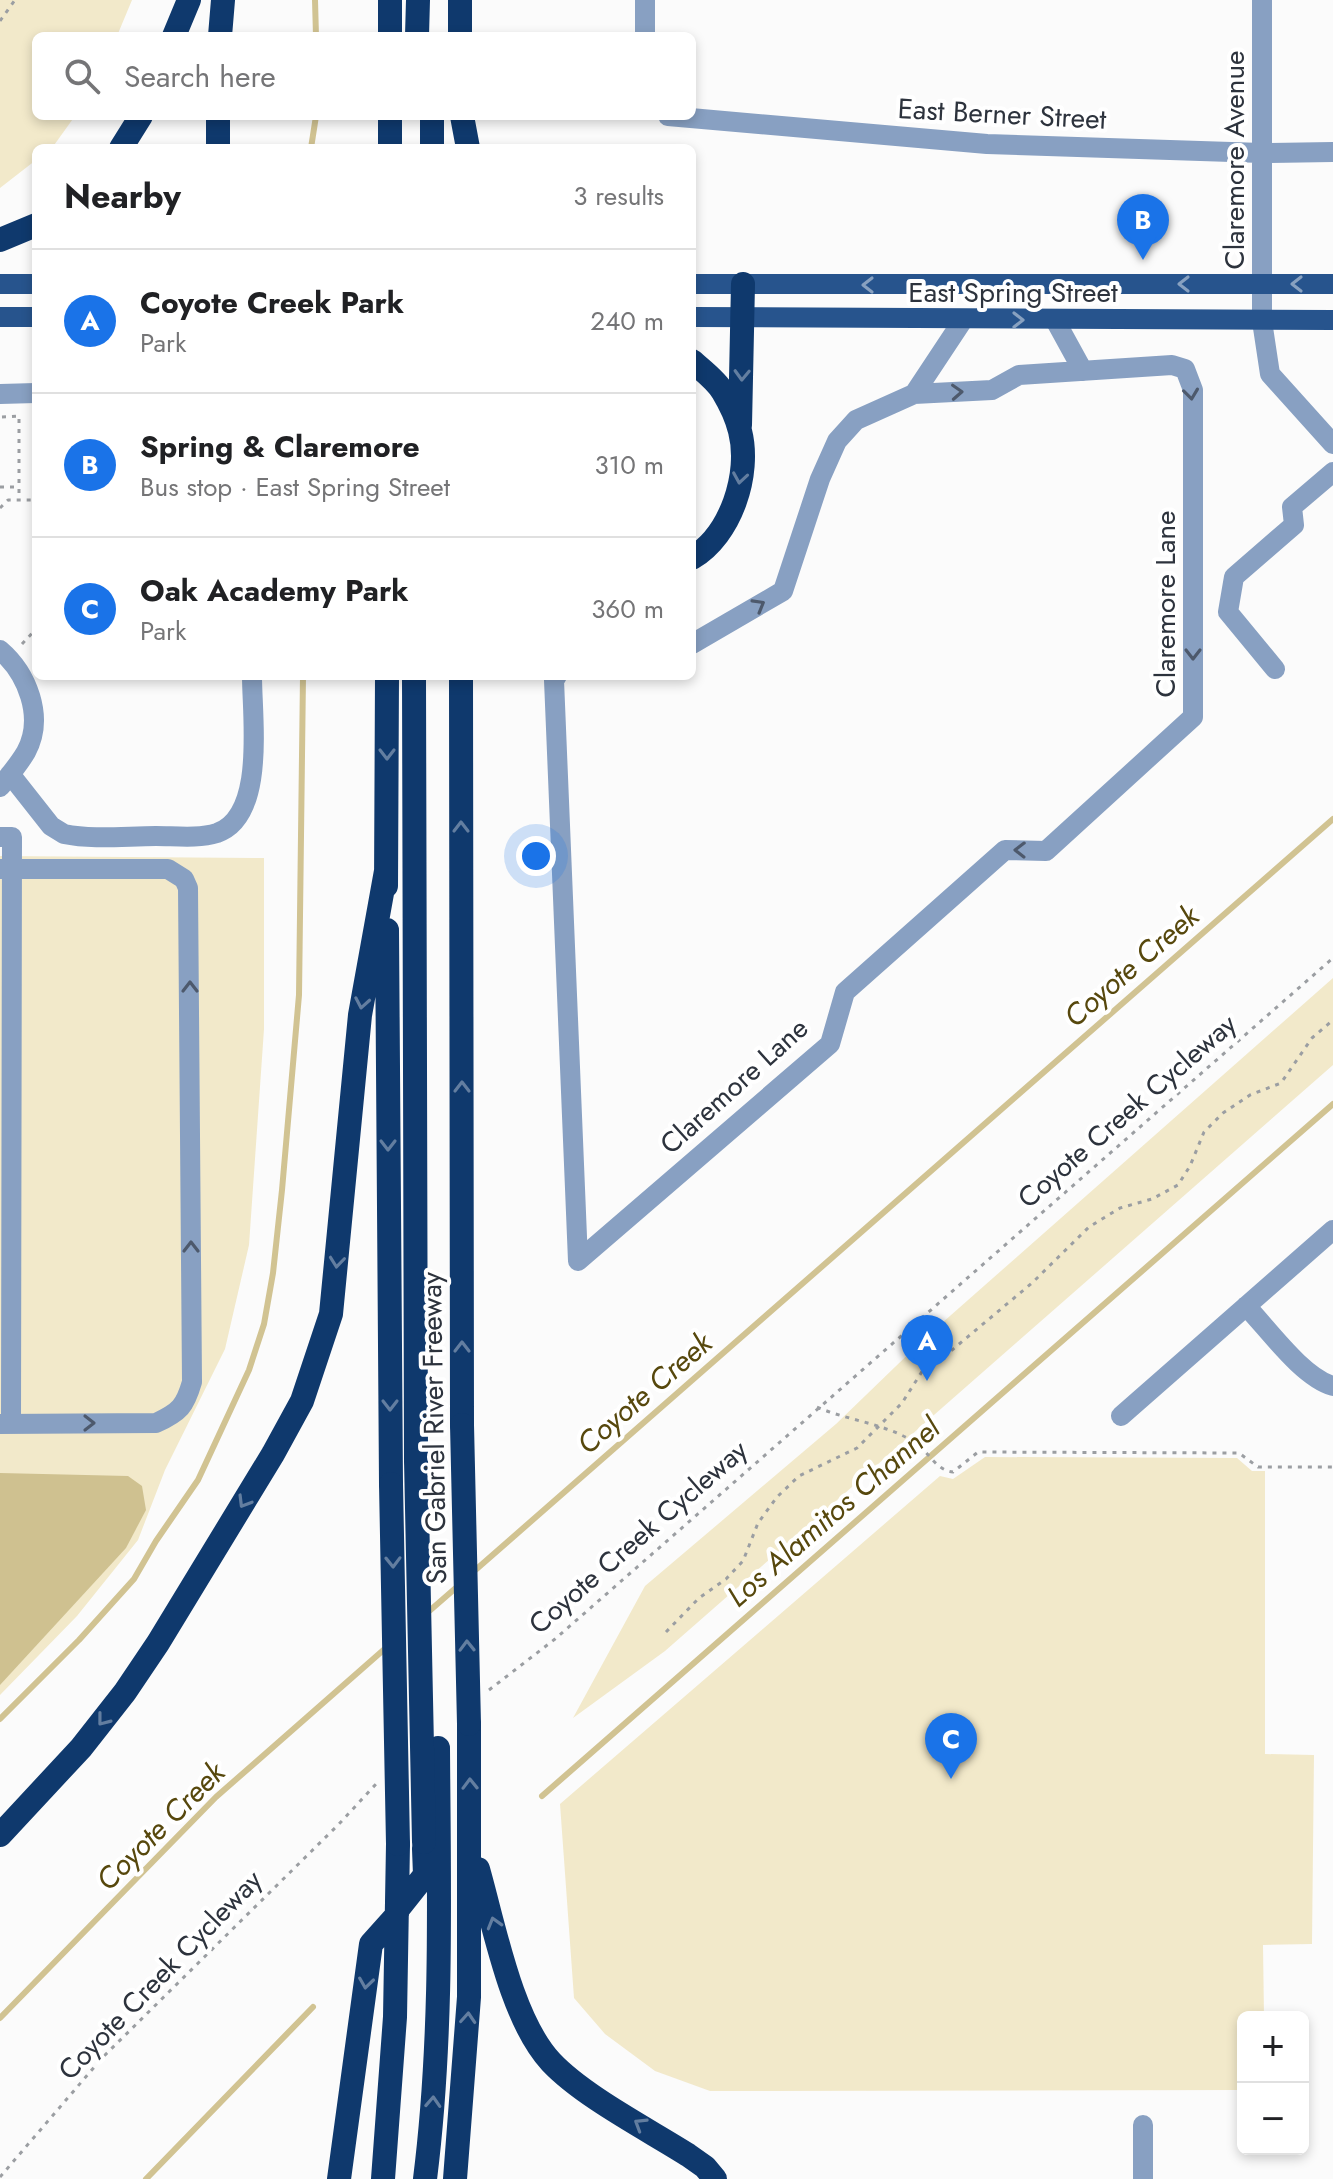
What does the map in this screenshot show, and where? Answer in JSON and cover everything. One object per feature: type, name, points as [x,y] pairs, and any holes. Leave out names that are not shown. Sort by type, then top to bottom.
[{"type":"highway","points":[[176,32],[189,0]]},
{"type":"highway","points":[[220,32],[223,0]]},
{"type":"highway","points":[[390,0],[390,32]]},
{"type":"highway","points":[[417,32],[418,0]]},
{"type":"highway","points":[[432,0],[432,32]]},
{"type":"highway","points":[[460,0],[460,32]]},
{"type":"highway","points":[[124,144],[138,120]]},
{"type":"highway","points":[[218,120],[218,144]]},
{"type":"highway","points":[[390,120],[390,144]]},
{"type":"highway","points":[[417,120],[417,144]]},
{"type":"highway","points":[[432,120],[432,144]]},
{"type":"highway","points":[[460,120],[460,144]]},
{"type":"highway","points":[[461,120],[467,144]]},
{"type":"highway","points":[[0,240],[32,227]]},
{"type":"highway","points":[[696,556],[724,525],[737,494],[742,468],[743,284]]},
{"type":"highway","points":[[696,365],[722,390],[740,432]]},
{"type":"highway","name":"San Gabriel River Freeway","points":[[383,2179],[393,2048],[398,1912],[391,1484],[387,680]]},
{"type":"highway","points":[[414,680],[424,1455],[438,1748],[440,1952],[433,2109],[425,2179]]},
{"type":"highway","points":[[339,2179],[371,1944],[425,1875],[428,680]]},
{"type":"highway","name":"San Gabriel River Freeway","points":[[455,2179],[469,1997],[471,1843],[462,1425],[461,680]]},
{"type":"highway","points":[[0,1835],[81,1748],[125,1692],[273,1454],[302,1401],[331,1314],[360,1015],[386,871]]},
{"type":"highway","points":[[471,1843],[511,1986],[532,2036],[541,2049],[577,2084],[688,2155],[715,2179]]},
{"type":"main road","points":[[0,284],[32,284]]},
{"type":"main road","name":"East Spring Street","points":[[696,284],[1333,284]]},
{"type":"main road","points":[[0,317],[32,317]]},
{"type":"main road","name":"East Spring Street","points":[[696,317],[1333,320]]},
{"type":"street","points":[[645,0],[645,32]]},
{"type":"street","name":"Claremore Avenue","points":[[1262,0],[1262,321]]},
{"type":"street","name":"East Berner Street","points":[[696,118],[987,144],[1262,153],[1333,152]]},
{"type":"street","points":[[914,394],[963,320]]},
{"type":"street","points":[[1055,320],[1083,371]]},
{"type":"street","points":[[1262,321],[1270,374],[1333,444]]},
{"type":"street","name":"Claremore Lane","points":[[554,680],[578,1261],[830,1044],[845,992],[1005,850],[1046,851],[1193,717],[1193,390],[1185,369],[1172,365],[1019,375],[992,390],[914,394],[856,420],[837,441],[820,479],[783,591],[696,642]]},
{"type":"street","points":[[0,394],[32,393]]},
{"type":"street","points":[[1275,669],[1228,612],[1234,577],[1294,525],[1292,507],[1333,472]]},
{"type":"street","points":[[0,650],[19,669],[32,700],[32,732],[28,749],[5,780],[51,826],[64,834],[192,837],[216,833],[234,822],[246,803],[252,767],[252,680]]},
{"type":"street","points":[[0,837],[12,837],[6,869],[6,1424],[156,1423],[172,1416],[186,1403],[192,1382],[188,888],[184,879],[168,869],[6,869]]},
{"type":"street","points":[[1121,1416],[1333,1230]]},
{"type":"street","points":[[1246,1306],[1307,1371],[1333,1386]]},
{"type":"street","points":[[1143,2125],[1143,2179]]},
{"type":"path","points":[[0,21],[15,0]]},
{"type":"path","points":[[2,417],[19,416],[19,500]]},
{"type":"path","points":[[0,487],[19,487]]},
{"type":"path","points":[[0,508],[8,500],[32,500]]},
{"type":"path","name":"Coyote Creek Cycleway","points":[[485,1693],[555,1639],[1333,958]]},
{"type":"path","points":[[666,1632],[699,1598],[726,1579],[743,1561],[758,1523],[777,1497],[799,1476],[857,1448],[902,1403],[923,1370],[952,1350],[1032,1283],[1089,1227],[1120,1208],[1152,1199],[1178,1185],[1190,1166],[1204,1132],[1223,1113],[1250,1095],[1281,1083],[1312,1038],[1333,1020]]},
{"type":"path","points":[[817,1407],[881,1426],[918,1444],[943,1471],[953,1472],[978,1452],[1239,1453],[1258,1467],[1333,1467]]},
{"type":"path","name":"Coyote Creek Cycleway","points":[[0,2177],[102,2058],[377,1783]]},
{"type":"shaded area","points":[[0,0],[132,0],[119,32],[32,32],[32,120],[72,120],[55,144],[32,144],[32,163],[0,188]]},
{"type":"shaded area","points":[[0,856],[264,858],[264,1029],[249,1245],[225,1349],[165,1470],[138,1540],[77,1616],[0,1695]]},
{"type":"shaded area","points":[[1333,978],[1333,1065],[665,1651],[573,1718],[645,1586],[836,1424],[925,1338]]},
{"type":"shaded area","points":[[985,1457],[1237,1458],[1252,1471],[1265,1471],[1265,1754],[1314,1755],[1312,1944],[1263,1945],[1264,2011],[1237,2011],[1237,2090],[710,2091],[655,2071],[605,2034],[574,1998],[560,1804],[940,1476],[953,1479]]},
{"type":"shaded area","points":[[0,1473],[128,1476],[142,1486],[146,1510],[126,1548],[0,1685]]},
{"type":"waterway","points":[[315,0],[316,32]]},
{"type":"waterway","points":[[312,144],[315,120]]},
{"type":"waterway","points":[[0,1719],[79,1640],[134,1579],[198,1480],[249,1370],[264,1324],[282,1190],[299,995],[303,680]]},
{"type":"waterway","name":"Coyote Creek","points":[[472,1573],[1333,819]]},
{"type":"waterway","name":"Los Alamitos Channel","points":[[542,1796],[1333,1104]]},
{"type":"waterway","name":"Coyote Creek","points":[[427,1613],[458,1586]]},
{"type":"waterway","name":"Coyote Creek","points":[[0,2018],[216,1797],[388,1646]]},
{"type":"waterway","name":"Los Alamitos Channel","points":[[146,2179],[313,2007]]},
{"type":"place","name":"Spring & Claremore","points":[[1143,260]]},
{"type":"place","name":"Coyote Creek Park","points":[[927,1381]]},
{"type":"place","name":"Oak Academy Park","points":[[951,1779]]}]
